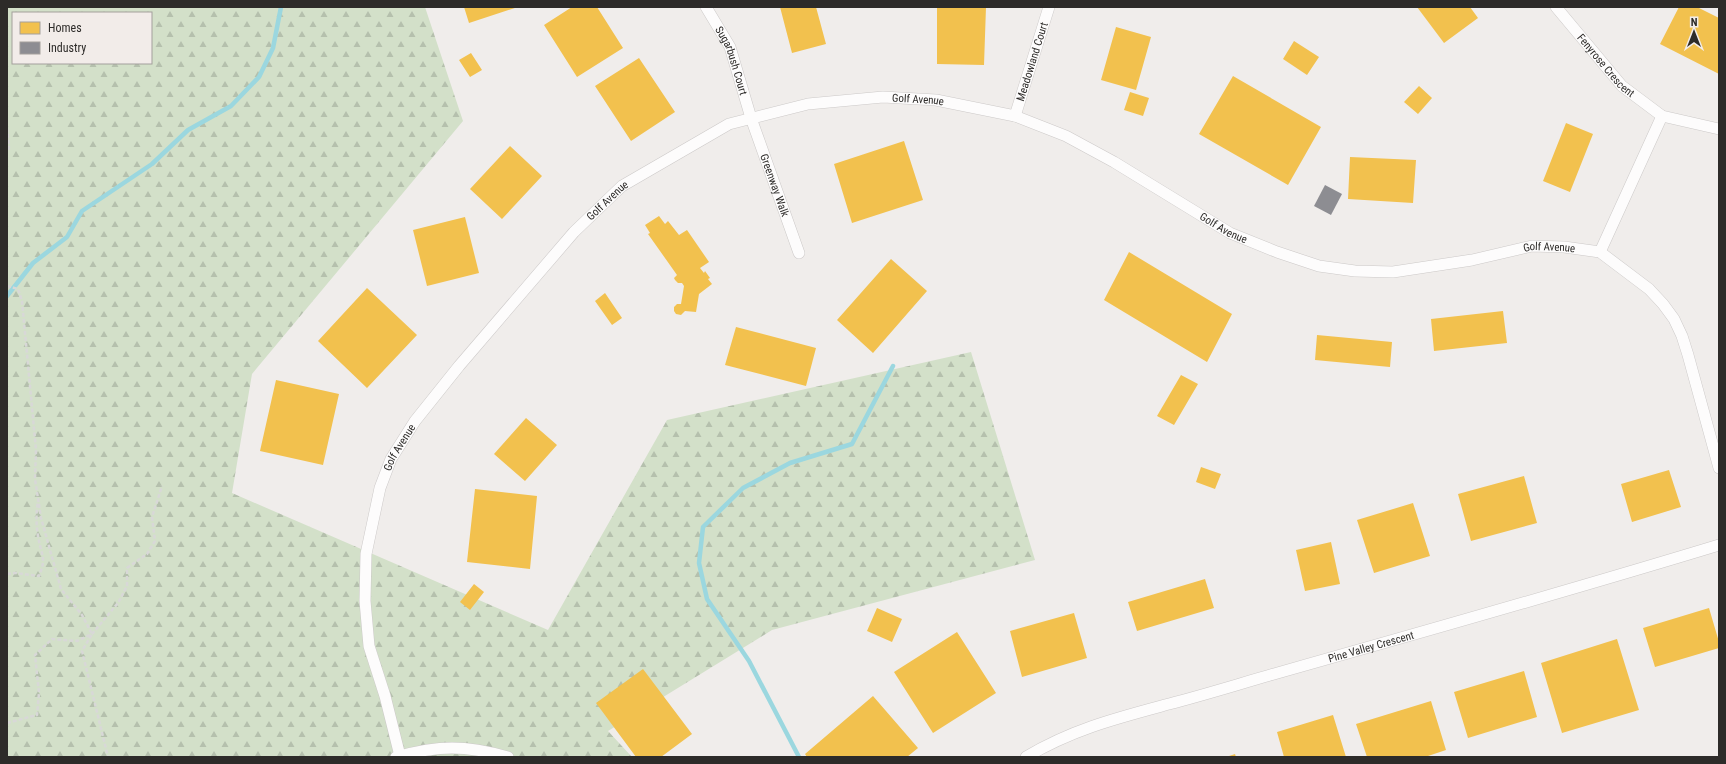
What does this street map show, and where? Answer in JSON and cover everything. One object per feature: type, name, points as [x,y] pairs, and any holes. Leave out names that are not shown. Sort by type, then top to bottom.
[{"type":"street","name":"Sugarbush Court","points":[[706,7],[730,47],[751,118]]},
{"type":"street","name":"Meadowland Court","points":[[1015,116],[1049,7]]},
{"type":"street","name":"Fenyrose Crescent","points":[[1556,7],[1622,86],[1662,116],[1719,129]]},
{"type":"street","name":"Golf Avenue","points":[[398,756],[385,696],[369,646],[365,601],[366,554],[380,488],[391,459],[415,421],[459,366],[574,232],[622,186],[729,124],[808,104],[883,96],[936,100],[1015,116],[1066,136],[1114,162],[1230,233],[1277,252],[1319,266],[1355,271],[1393,272],[1472,260],[1532,246],[1564,247],[1600,252],[1649,289],[1674,319],[1682,336],[1688,355],[1719,468]]},
{"type":"street","points":[[1600,252],[1662,116]]},
{"type":"street","name":"Greenway Walk","points":[[751,118],[799,253]]},
{"type":"street","name":"Pine Valley Crescent","points":[[1026,757],[1046,745],[1090,726],[1129,714],[1352,652],[1719,545]]},
{"type":"street","points":[[398,756],[433,748],[456,748],[482,750],[508,757]]},
{"type":"path","points":[[7,128],[9,148],[7,150]]},
{"type":"path","points":[[7,286],[18,289],[22,301],[36,450],[35,479],[41,518],[61,589],[82,615],[92,634]]},
{"type":"path","points":[[108,757],[82,651],[92,634],[118,603],[127,586],[127,568],[147,554],[154,541],[152,517],[162,486]]},
{"type":"path","points":[[7,574],[16,572],[39,576],[44,565],[43,552],[38,538],[36,519],[38,498]]},
{"type":"path","points":[[7,722],[37,715],[39,693],[36,655],[52,639],[77,641],[92,634]]},
{"type":"green space","points":[[7,7],[425,7],[463,121],[252,374],[232,493],[548,630],[667,420],[971,352],[1035,560],[772,630],[608,731],[632,757],[7,757]]},
{"type":"building: Homes","points":[[464,7],[518,7],[469,23]]},
{"type":"building: Homes","points":[[572,7],[597,7],[623,48],[577,77],[544,25]]},
{"type":"building: Homes","points":[[780,7],[816,7],[826,44],[792,53]]},
{"type":"building: Homes","points":[[937,7],[986,7],[984,65],[937,64]]},
{"type":"building: Homes","points":[[1417,7],[1470,7],[1478,18],[1444,43]]},
{"type":"building: Homes","points":[[1679,7],[1697,7],[1719,18],[1719,74],[1660,44]]},
{"type":"building: Homes","points":[[1116,27],[1151,37],[1136,90],[1101,80]]},
{"type":"building: Homes","points":[[1294,41],[1319,57],[1307,75],[1283,59]]},
{"type":"building: Homes","points":[[471,53],[482,70],[470,77],[459,60]]},
{"type":"building: Homes","points":[[639,58],[675,112],[631,141],[595,86]]},
{"type":"building: Homes","points":[[1233,76],[1321,127],[1288,185],[1199,134]]},
{"type":"building: Homes","points":[[1419,86],[1432,98],[1418,114],[1404,102]]},
{"type":"building: Homes","points":[[1130,92],[1149,98],[1143,116],[1124,110]]},
{"type":"building: Homes","points":[[1566,123],[1593,134],[1570,192],[1543,181]]},
{"type":"building: Homes","points":[[904,141],[923,200],[852,223],[834,164]]},
{"type":"building: Homes","points":[[510,146],[542,176],[502,219],[470,189]]},
{"type":"building: Homes","points":[[1350,157],[1416,160],[1413,203],[1348,199]]},
{"type":"building: Homes","points":[[659,216],[665,224],[668,221],[679,235],[687,230],[709,262],[700,268],[704,273],[705,271],[712,284],[699,294],[696,312],[685,311],[681,315],[676,314],[674,311],[674,307],[677,304],[681,304],[684,286],[682,283],[678,283],[675,280],[674,278],[677,275],[648,234],[650,233],[645,225]]},
{"type":"building: Homes","points":[[465,217],[479,273],[427,286],[413,230]]},
{"type":"building: Homes","points":[[1129,252],[1232,314],[1207,362],[1104,300]]},
{"type":"building: Homes","points":[[891,259],[927,291],[873,353],[837,320]]},
{"type":"building: Homes","points":[[367,288],[417,335],[367,388],[318,341]]},
{"type":"building: Homes","points":[[605,293],[622,318],[612,325],[595,301]]},
{"type":"building: Homes","points":[[1503,311],[1507,343],[1434,351],[1431,319]]},
{"type":"building: Homes","points":[[736,327],[816,348],[806,386],[725,365]]},
{"type":"building: Homes","points":[[1317,335],[1392,342],[1390,367],[1315,360]]},
{"type":"building: Homes","points":[[1181,375],[1198,384],[1174,425],[1157,416]]},
{"type":"building: Homes","points":[[276,380],[339,394],[323,465],[260,451]]},
{"type":"building: Homes","points":[[526,418],[557,445],[525,481],[494,454]]},
{"type":"building: Homes","points":[[1201,467],[1221,474],[1215,489],[1196,482]]},
{"type":"building: Homes","points":[[1669,470],[1681,507],[1632,522],[1621,484]]},
{"type":"building: Homes","points":[[1524,476],[1537,523],[1471,541],[1458,494]]},
{"type":"building: Homes","points":[[475,489],[537,496],[530,569],[467,562]]},
{"type":"building: Homes","points":[[1413,503],[1430,556],[1374,573],[1357,520]]},
{"type":"building: Homes","points":[[1331,542],[1340,584],[1305,591],[1296,550]]},
{"type":"building: Homes","points":[[1205,579],[1214,608],[1137,631],[1128,602]]},
{"type":"building: Homes","points":[[474,584],[484,592],[470,610],[460,602]]},
{"type":"building: Homes","points":[[877,608],[902,619],[892,642],[867,631]]},
{"type":"building: Homes","points":[[1709,608],[1719,642],[1719,648],[1655,667],[1643,628]]},
{"type":"building: Homes","points":[[1074,613],[1087,658],[1022,677],[1010,631]]},
{"type":"building: Homes","points":[[957,632],[996,693],[933,733],[894,672]]},
{"type":"building: Homes","points":[[1617,639],[1639,710],[1562,733],[1541,663]]},
{"type":"building: Homes","points":[[643,669],[692,734],[661,757],[636,757],[596,703]]},
{"type":"building: Homes","points":[[1524,671],[1537,717],[1468,738],[1454,692]]},
{"type":"building: Homes","points":[[873,696],[918,748],[907,757],[807,757],[805,754]]},
{"type":"building: Homes","points":[[1431,701],[1446,750],[1425,757],[1367,757],[1356,724]]},
{"type":"building: Homes","points":[[1333,715],[1346,757],[1284,757],[1277,732]]},
{"type":"building: Homes","points":[[1235,754],[1236,757],[1226,757]]},
{"type":"building: Industry","points":[[1325,185],[1342,194],[1331,215],[1314,206]]},
{"type":"waterway","points":[[7,296],[33,263],[67,237],[82,211],[152,164],[188,130],[231,106],[259,77],[273,48],[281,7]]},
{"type":"waterway","points":[[799,757],[749,661],[707,599],[699,563],[703,527],[743,488],[790,463],[852,444],[893,366]]}]
